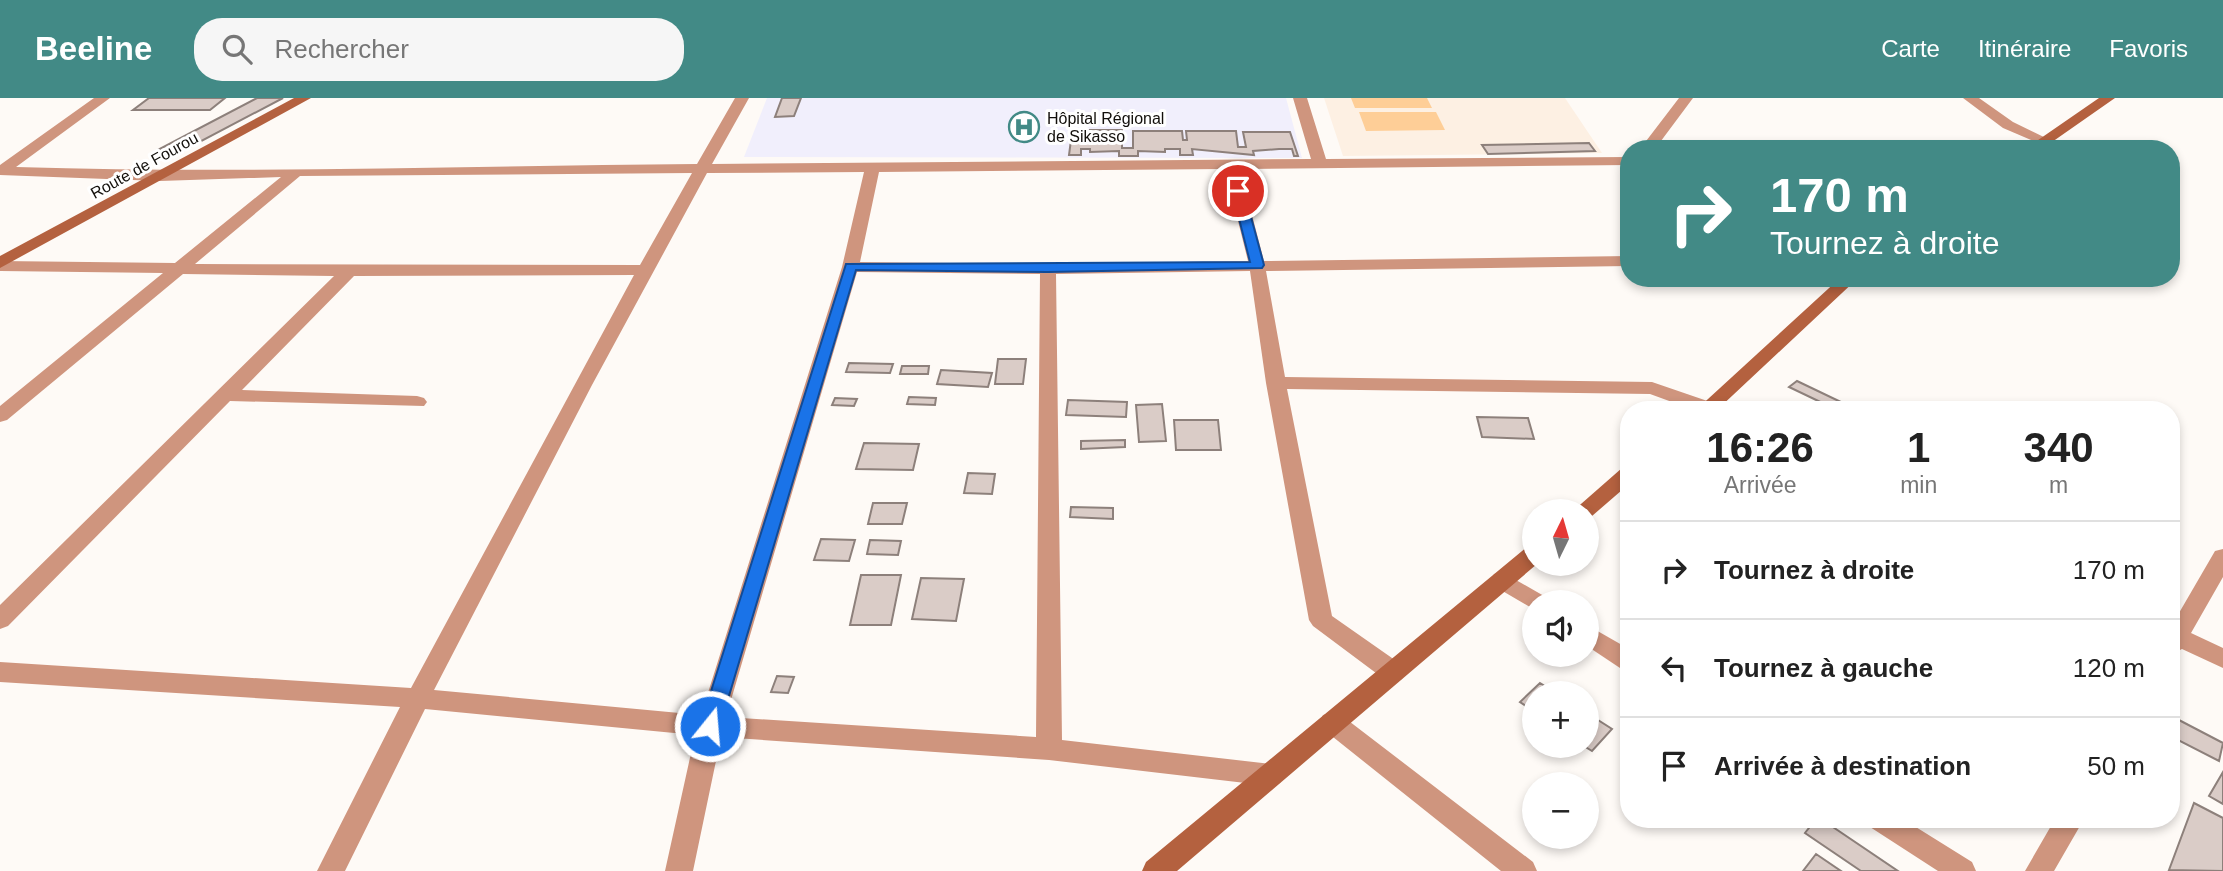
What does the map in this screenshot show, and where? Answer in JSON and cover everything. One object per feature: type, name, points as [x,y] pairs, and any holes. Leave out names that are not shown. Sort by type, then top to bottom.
[{"type":"street","points":[[0,171],[103,98]]},
{"type":"street","name":"Route de Fourou","points":[[0,264],[304,98]]},
{"type":"street","points":[[331,871],[416,698],[646,270],[742,98]]},
{"type":"street","points":[[1300,98],[1320,165]]},
{"type":"street","points":[[1654,140],[1686,98]]},
{"type":"street","points":[[1970,98],[2031,140]]},
{"type":"street","points":[[2043,140],[2108,98]]},
{"type":"street","points":[[0,171],[160,176],[296,172],[1620,161]]},
{"type":"street","points":[[1232,166],[1257,265],[1276,383],[1321,620],[1393,672]]},
{"type":"street","points":[[680,871],[710,726],[850,267],[873,167]]},
{"type":"street","points":[[0,416],[296,172]]},
{"type":"street","points":[[850,267],[1048,269],[1620,261]]},
{"type":"street","points":[[0,264],[349,271],[646,270]]},
{"type":"street","points":[[1048,269],[1049,749]]},
{"type":"street","points":[[0,620],[349,271]]},
{"type":"street","points":[[1718,401],[1840,287]]},
{"type":"street","points":[[1276,383],[1652,388],[1687,401]]},
{"type":"street","points":[[226,395],[417,402]]},
{"type":"street","points":[[1598,499],[1620,481]]},
{"type":"street","points":[[2180,628],[2223,557]]},
{"type":"street","points":[[1156,871],[1522,564]]},
{"type":"street","points":[[1502,580],[1522,593]]},
{"type":"street","points":[[1599,642],[1620,655]]},
{"type":"street","points":[[2180,642],[2223,659]]},
{"type":"street","points":[[0,672],[416,698],[710,726],[1049,749],[1271,775]]},
{"type":"street","points":[[1332,722],[1523,871]]},
{"type":"street","points":[[1894,828],[1962,871]]},
{"type":"street","points":[[2039,871],[2065,828]]},
{"type":"shaded area","name":"Hôpital Régional de Sikasso","points":[[767,98],[1286,98],[1302,158],[744,157]]},
{"type":"shaded area","points":[[1324,98],[1565,98],[1602,153],[1343,156]]},
{"type":"shaded area","points":[[1351,98],[1427,98],[1432,108],[1355,108]]},
{"type":"shaded area","points":[[1359,112],[1436,112],[1445,130],[1366,131]]},
{"type":"building","points":[[149,98],[225,98],[210,110],[133,110]]},
{"type":"building","points":[[257,98],[283,98],[173,156],[152,153]]},
{"type":"building","points":[[782,98],[801,98],[794,116],[775,117]]},
{"type":"building","points":[[1078,130],[1122,130],[1122,148],[1133,148],[1133,131],[1182,131],[1183,140],[1187,140],[1186,131],[1236,131],[1238,147],[1246,147],[1243,132],[1290,132],[1298,156],[1294,156],[1292,149],[1253,151],[1254,155],[1192,149],[1193,155],[1180,155],[1180,149],[1165,149],[1165,152],[1138,151],[1138,156],[1119,156],[1119,151],[1090,152],[1090,149],[1081,149],[1081,155],[1069,155],[1071,140],[1077,140]]},
{"type":"building","points":[[1589,143],[1595,151],[1488,154],[1482,145]]},
{"type":"building","points":[[998,359],[1026,359],[1023,384],[995,384]]},
{"type":"building","points":[[849,363],[893,364],[890,373],[846,372]]},
{"type":"building","points":[[902,366],[929,366],[928,374],[900,374]]},
{"type":"building","points":[[941,370],[992,373],[988,387],[937,384]]},
{"type":"building","points":[[1797,381],[1839,401],[1818,401],[1789,387]]},
{"type":"building","points":[[909,397],[936,398],[935,405],[907,404]]},
{"type":"building","points":[[835,398],[857,399],[854,406],[832,405]]},
{"type":"building","points":[[1068,400],[1127,402],[1126,417],[1066,415]]},
{"type":"building","points":[[1162,404],[1166,441],[1139,442],[1136,405]]},
{"type":"building","points":[[1477,417],[1528,418],[1534,439],[1482,437]]},
{"type":"building","points":[[1174,420],[1218,420],[1221,450],[1176,450]]},
{"type":"building","points":[[1125,440],[1125,447],[1081,449],[1081,441]]},
{"type":"building","points":[[864,443],[919,444],[913,470],[856,469]]},
{"type":"building","points":[[968,473],[995,474],[992,494],[964,493]]},
{"type":"building","points":[[873,503],[907,503],[902,524],[868,524]]},
{"type":"building","points":[[1071,507],[1113,508],[1113,519],[1070,517]]},
{"type":"building","points":[[821,539],[855,540],[849,561],[814,560]]},
{"type":"building","points":[[870,540],[901,541],[898,555],[867,554]]},
{"type":"building","points":[[861,575],[901,575],[891,625],[850,625]]},
{"type":"building","points":[[921,578],[964,579],[956,621],[912,619]]},
{"type":"building","points":[[777,676],[794,677],[788,693],[771,692]]},
{"type":"building","points":[[1599,721],[1612,729],[1599,743]]},
{"type":"building","points":[[2180,721],[2223,743],[2219,761],[2180,741]]},
{"type":"building","points":[[2223,772],[2223,804],[2209,796]]},
{"type":"building","points":[[2194,803],[2223,818],[2223,871],[2169,870]]},
{"type":"building","points":[[1809,828],[1834,828],[1898,871],[1861,871],[1805,833]]},
{"type":"building","points":[[1816,854],[1841,871],[1803,871]]},
{"type":"place","name":"Hôpital Régional de Sikasso","points":[[1024,127]]},
{"type":"route","points":[[710,726],[850,267],[1048,269],[1257,265],[1238,191]]}]
